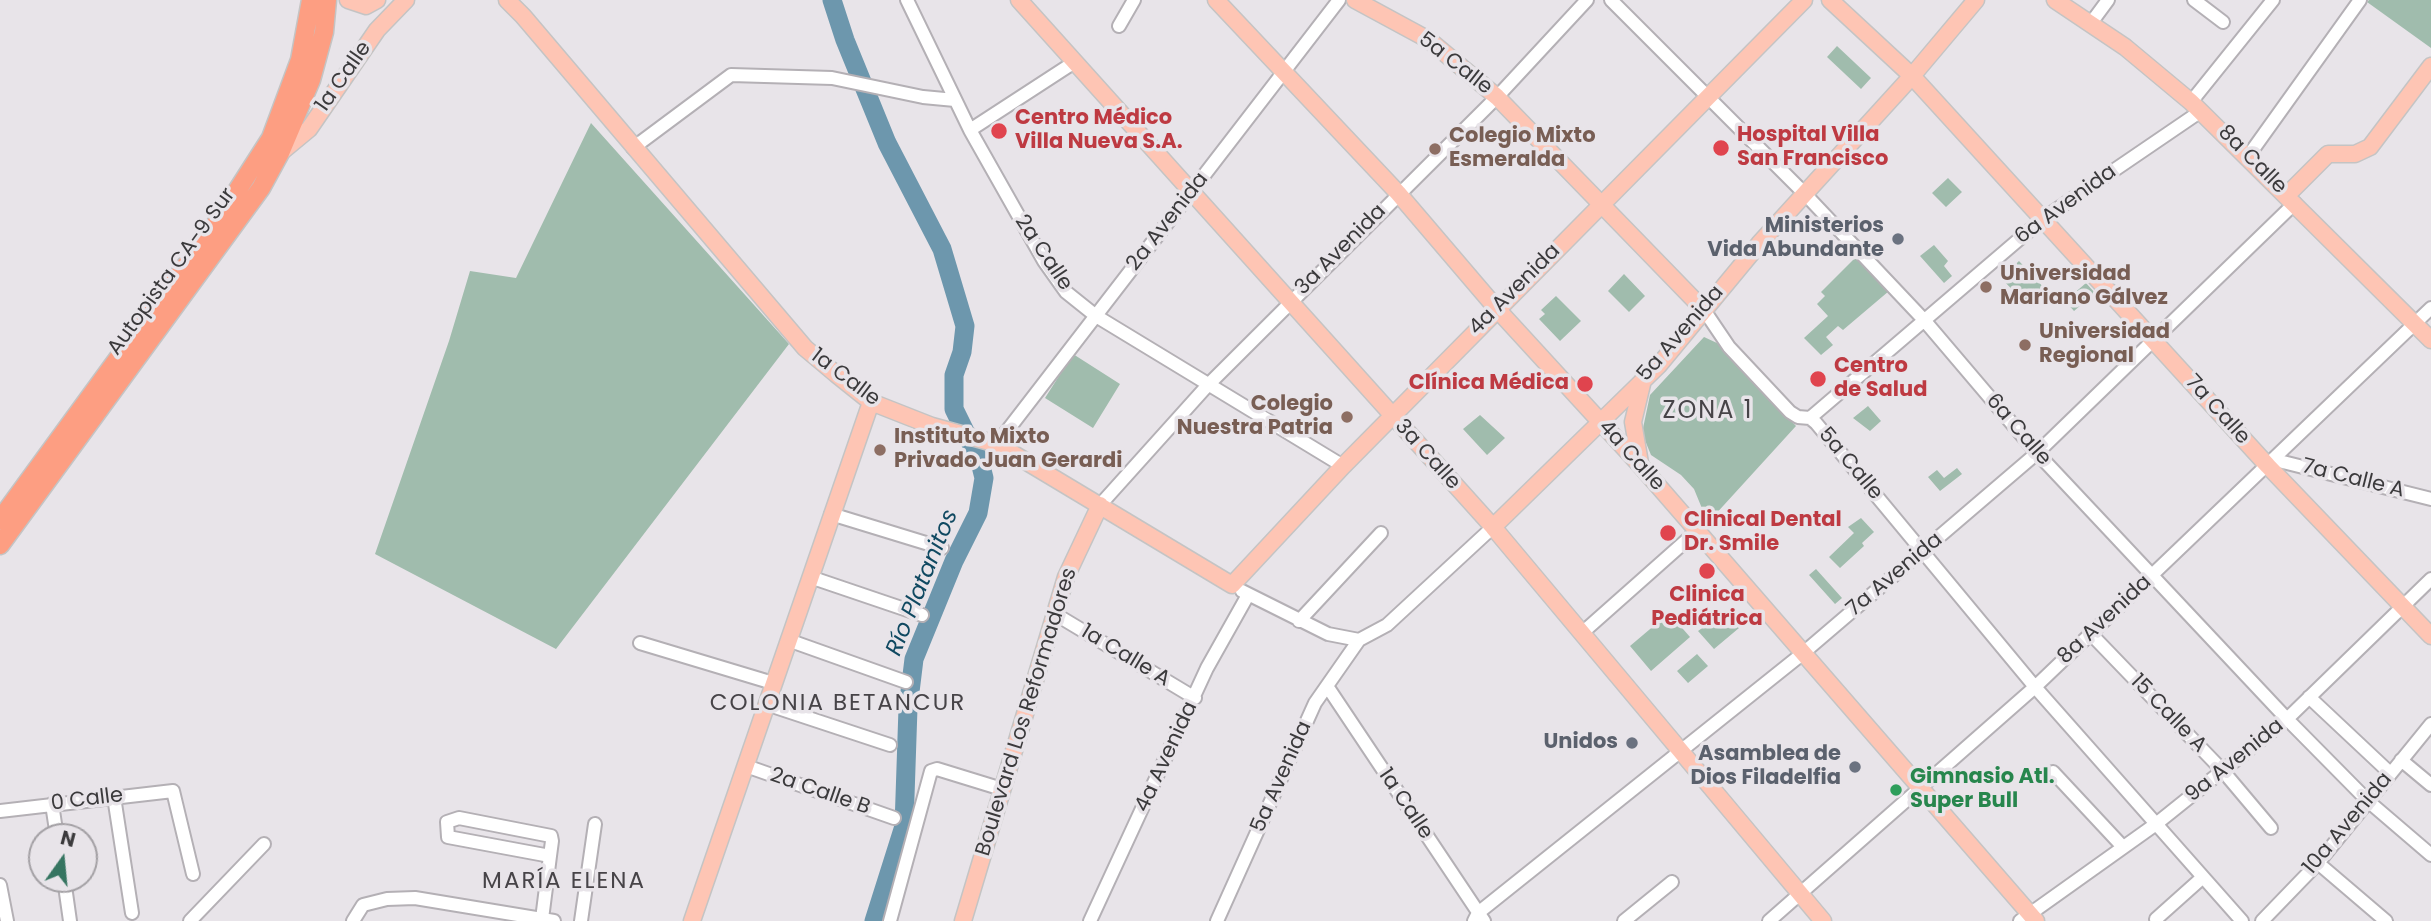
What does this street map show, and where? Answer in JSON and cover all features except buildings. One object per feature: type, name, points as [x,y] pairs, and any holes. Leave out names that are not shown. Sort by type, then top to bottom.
[{"type":"highway","name":"Autopista CA-9 Sur","points":[[0,520],[218,221],[271,138],[300,60],[311,0]]},
{"type":"highway","name":"Autopista CA-9 Sur","points":[[0,545],[239,221],[280,153],[311,79],[324,32],[327,0]]},
{"type":"main road","points":[[348,0],[366,6],[377,0]]},
{"type":"main road","name":"1a Calle","points":[[280,153],[309,128],[377,30],[406,0]]},
{"type":"main road","name":"1a Calle","points":[[507,0],[805,348],[871,402],[932,426],[997,444],[1232,585]]},
{"type":"main road","name":"3a Calle","points":[[1019,0],[1073,63],[1194,191],[1288,302],[1493,527],[1823,921]]},
{"type":"main road","name":"4a Calle","points":[[1216,0],[1398,193],[1497,309],[1640,465],[2028,919]]},
{"type":"main road","name":"5a Calle","points":[[1355,0],[1429,40],[1497,97],[1704,310]]},
{"type":"main road","name":"4a Avenida","points":[[1232,585],[1343,466],[1804,0]]},
{"type":"main road","name":"7a Calle","points":[[1830,0],[1912,76],[2155,342],[2272,463],[2431,636]]},
{"type":"main road","name":"5a Avenida","points":[[1493,527],[1643,380],[1976,0]]},
{"type":"main road","name":"8a Calle","points":[[2055,0],[2091,23],[2196,106],[2249,155],[2431,340]]},
{"type":"main road","name":"7a Avenida","points":[[2291,199],[2328,154],[2355,154],[2371,146],[2431,66]]},
{"type":"main road","points":[[1640,465],[1633,422],[1643,380]]},
{"type":"main road","points":[[692,921],[871,402]]},
{"type":"main road","name":"Boulevard Los Reformadores","points":[[963,921],[1066,577],[1100,505]]},
{"type":"street","name":"2a Calle","points":[[906,0],[970,130],[1044,261],[1066,292],[1096,316],[1207,386],[1343,466]]},
{"type":"street","points":[[1119,26],[1134,0]]},
{"type":"street","name":"2a Avenida","points":[[997,444],[1339,0]]},
{"type":"street","name":"3a Avenida","points":[[1100,505],[1207,386],[1288,302],[1497,97],[1587,0]]},
{"type":"street","name":"6a Calle","points":[[1611,0],[1805,194],[1924,320],[2037,453],[2287,719],[2368,801],[2431,855]]},
{"type":"street","points":[[2091,23],[2108,0]]},
{"type":"street","points":[[2194,0],[2222,22]]},
{"type":"street","name":"6a Avenida","points":[[1811,418],[2044,218],[2196,106],[2273,0]]},
{"type":"street","points":[[2249,155],[2360,0]]},
{"type":"street","points":[[970,130],[1073,63]]},
{"type":"street","points":[[634,148],[731,75],[832,78],[955,100]]},
{"type":"street","name":"7a Avenida","points":[[1479,918],[1802,654],[2037,453],[2155,342],[2291,199]]},
{"type":"street","name":"8a Avenida","points":[[1769,921],[2035,687],[2272,463],[2431,307]]},
{"type":"street","name":"5a Calle","points":[[1704,310],[1729,347],[1790,412],[1798,417],[1811,418],[2035,687],[2242,921]]},
{"type":"street","name":"7a Calle A","points":[[2272,463],[2431,499]]},
{"type":"street","points":[[831,514],[942,548]]},
{"type":"street","name":"5a Avenida","points":[[1217,921],[1315,703],[1359,640],[1387,625],[1493,527]]},
{"type":"street","points":[[1583,633],[1697,531]]},
{"type":"street","points":[[1299,621],[1381,533]]},
{"type":"street","points":[[810,577],[922,615]]},
{"type":"street","name":"9a Avenida","points":[[2028,919],[2156,824],[2287,719],[2431,579]]},
{"type":"street","name":"1a Calle","points":[[1232,585],[1328,634],[1359,640]]},
{"type":"street","name":"4a Avenida","points":[[1090,921],[1207,668],[1248,595]]},
{"type":"street","name":"1a Calle A","points":[[1055,614],[1195,698]]},
{"type":"street","name":"15 Calle A","points":[[2090,633],[2223,771],[2271,828]]},
{"type":"street","points":[[788,640],[906,682]]},
{"type":"street","points":[[640,643],[773,682]]},
{"type":"street","name":"1a Calle","points":[[1327,686],[1479,918]]},
{"type":"street","points":[[2309,696],[2390,773]]},
{"type":"street","points":[[766,704],[890,745]]},
{"type":"street","name":"10a Avenida","points":[[2262,921],[2318,863],[2431,724]]},
{"type":"street","points":[[2401,760],[2431,785]]},
{"type":"street","name":"2a Calle B","points":[[746,766],[894,818]]},
{"type":"street","points":[[890,921],[931,771],[937,769],[1002,789]]},
{"type":"street","points":[[2053,772],[2123,847]]},
{"type":"street","name":"0 Calle","points":[[0,811],[173,791],[193,874]]},
{"type":"street","points":[[114,797],[132,913]]},
{"type":"street","points":[[52,804],[55,823]]},
{"type":"street","points":[[353,921],[363,905],[387,899],[415,898],[522,919],[548,920],[552,841],[546,834],[459,818],[447,822],[448,837],[550,856]]},
{"type":"street","points":[[581,921],[595,824]]},
{"type":"street","points":[[190,921],[264,844]]},
{"type":"street","points":[[2318,863],[2386,921]]},
{"type":"street","points":[[2155,919],[2203,877]]},
{"type":"street","points":[[1624,921],[1672,882]]},
{"type":"street","points":[[0,885],[7,921]]},
{"type":"street","points":[[66,893],[70,921]]},
{"type":"green space","points":[[2431,0],[2431,48],[2367,2]]},
{"type":"green space","points":[[1837,46],[1871,78],[1861,89],[1827,57]]},
{"type":"green space","points":[[591,123],[789,344],[556,649],[375,554],[449,341],[470,271],[516,278]]},
{"type":"green space","points":[[1948,178],[1962,192],[1946,207],[1932,193]]},
{"type":"green space","points":[[1934,245],[1948,261],[1944,266],[1952,276],[1944,283],[1920,256]]},
{"type":"green space","points":[[1855,258],[1889,291],[1843,330],[1838,326],[1826,337],[1833,345],[1821,355],[1804,338],[1828,316],[1817,304],[1825,296],[1821,292]]},
{"type":"green space","points":[[2019,261],[2046,290],[2028,306],[2001,278]]},
{"type":"green space","points":[[1624,274],[1645,296],[1629,312],[1608,291]]},
{"type":"green space","points":[[2086,283],[2095,293],[2074,311],[2065,301]]},
{"type":"green space","points":[[1556,296],[1581,321],[1560,341],[1539,319],[1545,314],[1541,310]]},
{"type":"green space","points":[[1704,337],[1717,343],[1796,426],[1703,528],[1701,506],[1694,489],[1681,475],[1651,455],[1642,433],[1650,395]]},
{"type":"green space","points":[[1073,354],[1120,384],[1093,428],[1045,398]]},
{"type":"green space","points":[[1868,406],[1881,421],[1870,431],[1853,418]]},
{"type":"green space","points":[[1480,415],[1505,438],[1487,455],[1463,429]]},
{"type":"green space","points":[[1957,468],[1962,474],[1940,491],[1928,477],[1937,470],[1944,478]]},
{"type":"green space","points":[[1861,518],[1874,532],[1862,543],[1864,546],[1840,568],[1829,557],[1854,533],[1848,527]]},
{"type":"green space","points":[[1816,569],[1842,598],[1835,604],[1809,575]]},
{"type":"green space","points":[[1725,612],[1739,628],[1714,649],[1698,631]]},
{"type":"green space","points":[[1669,613],[1690,637],[1651,671],[1630,646]]},
{"type":"green space","points":[[1697,654],[1708,666],[1688,683],[1677,671]]},
{"type":"waterway","name":"Río Platanitos","points":[[832,0],[845,40],[887,143],[942,249],[965,326],[962,352],[954,375],[954,409],[980,462],[984,478],[978,513],[954,561],[914,659],[908,708],[904,826],[874,921]]},
{"type":"place","name":"Centro Médico Villa Nueva S.A.","points":[[999,131]]},
{"type":"place","name":"Hospital Villa San Francisco","points":[[1721,148]]},
{"type":"place","name":"Colegio Mixto Esmeralda","points":[[1435,149]]},
{"type":"place","name":"Ministerios Vida Abundante","points":[[1898,239]]},
{"type":"place","name":"Universidad Mariano Gálvez","points":[[1986,287]]},
{"type":"place","name":"Universidad Regional","points":[[2025,345]]},
{"type":"place","name":"Centro de Salud","points":[[1818,379]]},
{"type":"place","name":"Clínica Médica","points":[[1585,384]]},
{"type":"place","name":"Colegio Nuestra Patria","points":[[1347,417]]},
{"type":"place","name":"Instituto Mixto Privado Juan Gerardi","points":[[880,450]]},
{"type":"place","name":"Clinical Dental Dr. Smile","points":[[1668,533]]},
{"type":"place","name":"Clinica Pediátrica","points":[[1707,571]]},
{"type":"place","name":"Unidos","points":[[1632,743]]},
{"type":"place","name":"Asamblea de Dios Filadelfia","points":[[1855,767]]},
{"type":"place","name":"Gimnasio Atl. Super Bull","points":[[1896,790]]},
{"type":"district","name":"ZONA 1","points":[[1708,412]]},
{"type":"district","name":"COLONIA BETANCUR","points":[[838,704]]},
{"type":"district","name":"MARÍA ELENA","points":[[564,882]]}]
